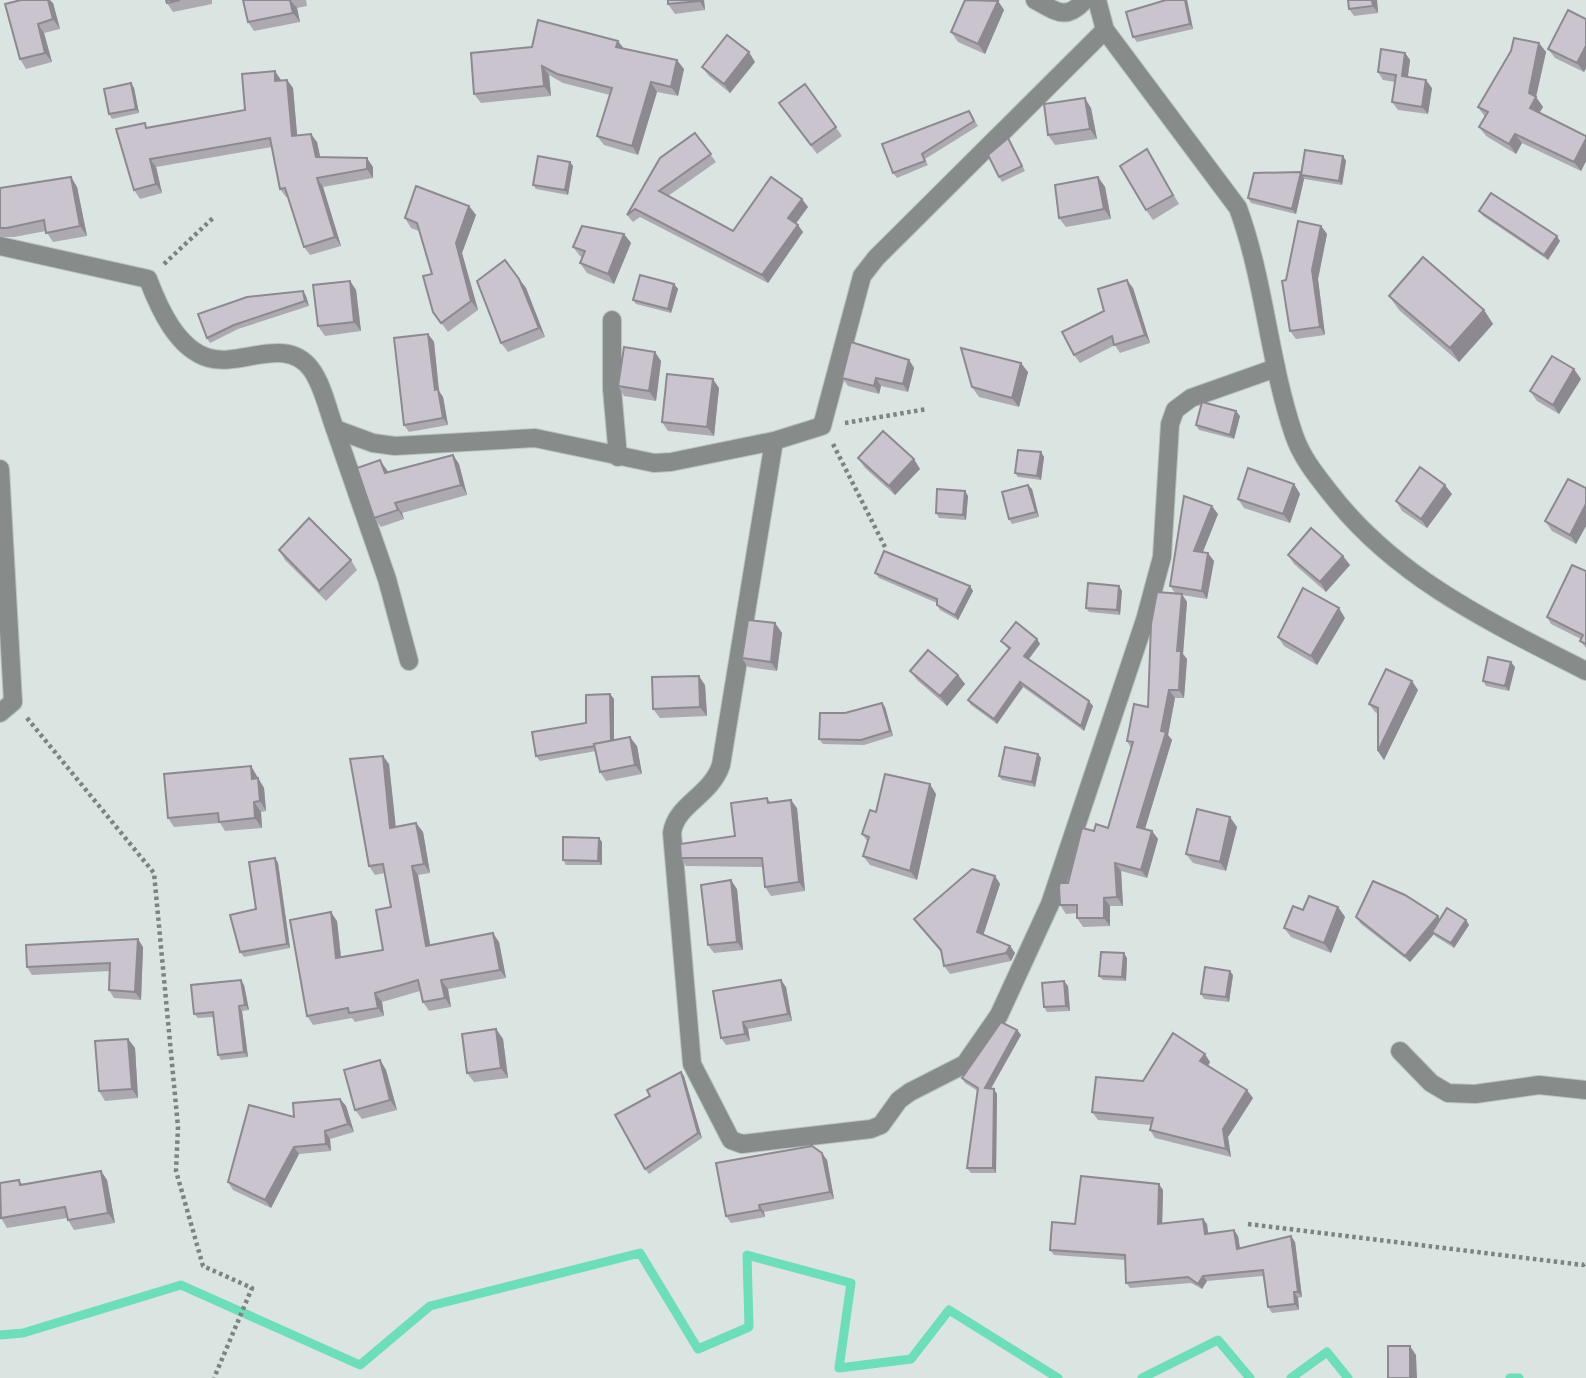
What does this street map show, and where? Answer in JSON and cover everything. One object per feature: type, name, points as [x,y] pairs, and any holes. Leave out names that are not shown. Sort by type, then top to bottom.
[{"type":"street","points":[[1035,0],[1062,14],[1073,12],[1085,0]]},
{"type":"street","points":[[1097,0],[1105,30],[1238,208],[1248,237],[1276,368],[1303,458],[1348,516],[1425,584],[1465,609],[1586,671]]},
{"type":"street","points":[[335,429],[373,443],[395,446],[535,438],[654,463],[774,441],[822,426],[862,276],[876,258],[1105,30]]},
{"type":"street","points":[[0,246],[148,279],[168,322],[192,349],[208,358],[228,360],[274,353],[300,359],[311,369],[335,429],[387,579],[409,661]]},
{"type":"street","points":[[612,320],[612,389],[618,457]]},
{"type":"street","points":[[774,441],[721,765],[716,780],[674,819],[672,833],[692,1064],[731,1140],[742,1144],[871,1129],[881,1125],[899,1100],[910,1092],[965,1064],[999,1015],[1050,904],[1145,620],[1165,537],[1170,424],[1175,410],[1191,398],[1276,368]]},
{"type":"street","points":[[0,469],[6,707]]},
{"type":"street","points":[[1400,1051],[1431,1083],[1448,1093],[1475,1094],[1539,1085],[1586,1090]]},
{"type":"path","points":[[148,279],[213,218]]},
{"type":"path","points":[[886,547],[822,426],[927,409]]},
{"type":"path","points":[[6,707],[154,873],[178,1127],[176,1171],[203,1266],[252,1288],[214,1378]]},
{"type":"path","points":[[1248,1224],[1583,1265],[1586,1263]]},
{"type":"building","points":[[21,0],[48,0],[53,19],[38,24],[45,53],[20,59],[5,4]]},
{"type":"building","points":[[243,0],[290,0],[293,13],[248,22]]},
{"type":"building","points":[[668,0],[699,0],[699,1],[668,4]]},
{"type":"building","points":[[965,0],[998,1],[978,44],[951,32]]},
{"type":"building","points":[[1166,0],[1185,0],[1190,24],[1133,37],[1126,12]]},
{"type":"building","points":[[1348,0],[1372,0],[1373,6],[1349,9]]},
{"type":"building","points":[[1568,10],[1586,19],[1586,46],[1577,63],[1548,49]]},
{"type":"building","points":[[538,20],[618,41],[616,47],[677,60],[671,87],[651,82],[632,146],[597,136],[612,88],[557,74],[542,66],[544,86],[474,94],[471,53],[532,47]]},
{"type":"building","points":[[727,35],[749,52],[724,84],[702,67]]},
{"type":"building","points":[[1514,38],[1539,43],[1529,93],[1536,97],[1530,108],[1586,136],[1574,162],[1515,134],[1509,144],[1479,127],[1488,112],[1478,107],[1511,51]]},
{"type":"building","points":[[1381,49],[1405,53],[1402,76],[1426,80],[1422,107],[1392,102],[1396,75],[1378,72]]},
{"type":"building","points":[[275,71],[275,81],[287,80],[292,136],[311,134],[316,157],[367,158],[367,169],[317,178],[335,237],[304,247],[285,188],[280,189],[270,138],[150,159],[156,184],[134,190],[116,129],[145,123],[146,128],[245,110],[242,74]]},
{"type":"building","points":[[131,83],[136,109],[109,114],[104,89]]},
{"type":"building","points":[[805,84],[836,127],[811,145],[779,103]]},
{"type":"building","points":[[1085,98],[1090,129],[1048,135],[1044,104]]},
{"type":"building","points":[[969,111],[974,121],[922,154],[925,161],[893,173],[882,144]]},
{"type":"building","points":[[695,133],[711,154],[659,191],[733,231],[771,177],[802,199],[788,218],[798,225],[762,275],[635,209],[627,215],[660,158]]},
{"type":"building","points":[[1008,138],[1022,166],[999,177],[988,155]]},
{"type":"building","points":[[1147,149],[1173,195],[1146,210],[1120,166]]},
{"type":"building","points":[[1305,150],[1343,156],[1339,181],[1301,175]]},
{"type":"building","points":[[538,156],[570,162],[565,190],[533,185]]},
{"type":"building","points":[[1301,172],[1292,209],[1248,198],[1254,173]]},
{"type":"building","points":[[71,177],[80,226],[46,233],[44,220],[0,228],[0,188]]},
{"type":"building","points":[[1098,177],[1104,209],[1059,218],[1055,185]]},
{"type":"building","points":[[416,186],[469,206],[456,243],[471,301],[441,323],[433,312],[423,276],[432,274],[417,223],[405,218]]},
{"type":"building","points":[[1491,193],[1557,236],[1544,255],[1479,211]]},
{"type":"building","points":[[1298,221],[1321,226],[1312,270],[1320,327],[1290,331],[1282,281],[1286,280]]},
{"type":"building","points":[[582,226],[624,234],[608,274],[580,263],[585,251],[573,247]]},
{"type":"building","points":[[1423,257],[1484,310],[1450,348],[1389,296]]},
{"type":"building","points":[[505,260],[519,279],[539,328],[501,343],[477,281]]},
{"type":"building","points":[[640,275],[674,284],[668,309],[633,300]]},
{"type":"building","points":[[1127,280],[1145,335],[1114,345],[1112,336],[1074,355],[1062,332],[1104,311],[1098,289]]},
{"type":"building","points":[[350,281],[354,322],[318,326],[313,285]]},
{"type":"building","points":[[303,291],[305,301],[234,325],[207,338],[198,314],[247,297]]},
{"type":"building","points":[[428,334],[435,390],[438,389],[443,418],[404,425],[394,338]]},
{"type":"building","points":[[851,342],[909,360],[903,384],[876,378],[874,386],[842,378]]},
{"type":"building","points":[[624,347],[655,352],[649,391],[618,386]]},
{"type":"building","points":[[961,348],[1021,363],[1012,398],[972,387]]},
{"type":"building","points":[[1552,356],[1574,369],[1553,405],[1530,391]]},
{"type":"building","points":[[667,374],[713,379],[707,427],[662,422]]},
{"type":"building","points":[[1202,402],[1236,411],[1230,435],[1196,425]]},
{"type":"building","points":[[883,431],[914,459],[889,486],[858,458]]},
{"type":"building","points":[[1018,450],[1041,452],[1037,476],[1015,473]]},
{"type":"building","points":[[453,455],[461,485],[395,503],[398,510],[374,518],[357,468],[380,460],[385,473]]},
{"type":"building","points":[[1420,467],[1445,485],[1421,519],[1396,501]]},
{"type":"building","points":[[1248,468],[1294,484],[1283,514],[1238,499]]},
{"type":"building","points":[[1568,479],[1586,488],[1586,504],[1570,535],[1545,521]]},
{"type":"building","points":[[1028,485],[1036,512],[1009,519],[1002,492]]},
{"type":"building","points":[[937,489],[965,491],[963,515],[936,513]]},
{"type":"building","points":[[1184,496],[1212,506],[1194,551],[1208,553],[1202,591],[1170,586]]},
{"type":"building","points":[[309,518],[351,560],[319,591],[279,550]]},
{"type":"building","points":[[1311,528],[1343,556],[1320,582],[1288,555]]},
{"type":"building","points":[[884,551],[970,586],[955,615],[937,605],[937,599],[875,573]]},
{"type":"building","points":[[1572,565],[1586,571],[1586,644],[1580,641],[1583,635],[1547,617]]},
{"type":"building","points":[[1088,583],[1119,586],[1117,610],[1086,608]]},
{"type":"building","points":[[1303,588],[1339,608],[1311,656],[1278,637]]},
{"type":"building","points":[[1157,592],[1182,594],[1177,651],[1181,651],[1179,690],[1169,690],[1161,731],[1166,732],[1137,827],[1152,831],[1141,870],[1115,863],[1117,897],[1104,898],[1104,918],[1077,918],[1077,905],[1060,905],[1059,887],[1060,883],[1068,883],[1082,828],[1094,831],[1096,824],[1108,828],[1133,742],[1127,741],[1134,704],[1148,707],[1151,624]]},
{"type":"building","points":[[748,620],[775,623],[771,662],[742,658]]},
{"type":"building","points":[[1016,622],[1037,639],[1024,656],[1089,701],[1081,726],[1020,682],[994,719],[968,700],[1010,648],[1001,641]]},
{"type":"building","points":[[928,650],[958,675],[940,696],[910,671]]},
{"type":"building","points":[[1488,657],[1511,662],[1505,686],[1483,681]]},
{"type":"building","points":[[1386,669],[1412,681],[1378,751],[1378,708],[1369,704]]},
{"type":"building","points":[[699,676],[700,707],[653,709],[652,677]]},
{"type":"building","points":[[610,694],[611,741],[536,756],[532,732],[586,723],[586,695]]},
{"type":"building","points":[[882,703],[890,731],[861,740],[819,739],[820,713],[845,713]]},
{"type":"building","points":[[630,737],[635,765],[600,772],[594,744]]},
{"type":"building","points":[[1005,747],[1038,754],[1032,782],[999,776]]},
{"type":"building","points":[[383,756],[390,828],[416,823],[424,864],[412,866],[426,946],[493,933],[500,970],[441,980],[445,998],[423,1002],[418,980],[375,993],[378,1008],[349,1013],[348,1008],[307,1016],[290,920],[331,912],[336,958],[383,950],[376,910],[391,907],[383,864],[369,866],[350,759]]},
{"type":"building","points":[[251,766],[252,779],[258,778],[260,801],[254,802],[255,818],[219,822],[218,813],[168,818],[164,774]]},
{"type":"building","points":[[885,774],[930,784],[910,871],[863,856],[869,837],[862,834],[870,810],[876,812]]},
{"type":"building","points":[[767,798],[768,803],[791,800],[799,882],[765,887],[762,858],[681,858],[680,844],[735,836],[731,803]]},
{"type":"building","points":[[1197,809],[1230,817],[1220,862],[1186,854]]},
{"type":"building","points":[[563,837],[599,838],[598,861],[563,860]]},
{"type":"building","points":[[275,858],[287,944],[240,952],[230,915],[256,909],[249,862]]},
{"type":"building","points":[[972,869],[995,876],[977,932],[1010,946],[1006,953],[944,966],[941,950],[914,919]]},
{"type":"building","points":[[731,880],[737,942],[708,945],[701,885]]},
{"type":"building","points":[[1373,881],[1405,895],[1438,916],[1405,956],[1356,917]]},
{"type":"building","points":[[1309,896],[1338,907],[1324,943],[1284,928],[1293,906],[1303,910]]},
{"type":"building","points":[[1447,908],[1466,920],[1451,943],[1432,932]]},
{"type":"building","points":[[138,939],[135,992],[109,990],[110,963],[27,967],[26,945]]},
{"type":"building","points":[[1101,952],[1124,953],[1122,977],[1099,976]]},
{"type":"building","points":[[1205,967],[1230,971],[1226,997],[1201,994]]},
{"type":"building","points":[[241,980],[245,1005],[239,1006],[244,1052],[218,1055],[213,1012],[194,1014],[191,985]]},
{"type":"building","points":[[781,980],[788,1014],[743,1022],[745,1034],[721,1038],[713,991]]},
{"type":"building","points":[[1064,981],[1066,1006],[1044,1007],[1042,983]]},
{"type":"building","points":[[1001,1022],[1017,1030],[985,1088],[994,1089],[993,1168],[967,1168],[978,1088],[962,1078]]},
{"type":"building","points":[[496,1029],[501,1068],[467,1073],[462,1034]]},
{"type":"building","points":[[1173,1033],[1205,1054],[1200,1061],[1247,1090],[1223,1129],[1226,1149],[1150,1130],[1153,1118],[1092,1112],[1096,1077],[1143,1081]]},
{"type":"building","points":[[128,1039],[132,1089],[99,1091],[95,1041]]},
{"type":"building","points":[[380,1060],[390,1100],[355,1110],[344,1070]]},
{"type":"building","points":[[681,1072],[698,1133],[645,1169],[615,1115],[650,1096],[647,1090]]},
{"type":"building","points":[[340,1099],[348,1124],[325,1131],[326,1144],[294,1147],[265,1200],[228,1182],[249,1105],[294,1117],[293,1103]]},
{"type":"building","points":[[812,1146],[822,1153],[830,1192],[759,1205],[760,1210],[726,1216],[716,1163]]},
{"type":"building","points":[[101,1171],[108,1213],[68,1220],[65,1207],[1,1218],[0,1183],[19,1180],[20,1185]]},
{"type":"building","points":[[1081,1176],[1159,1184],[1158,1224],[1203,1219],[1205,1234],[1234,1230],[1237,1249],[1291,1236],[1298,1292],[1294,1292],[1295,1304],[1268,1307],[1263,1270],[1203,1276],[1198,1284],[1188,1277],[1126,1283],[1125,1255],[1050,1250],[1052,1222],[1075,1224]]},
{"type":"building","points":[[1388,1346],[1410,1346],[1410,1378],[1388,1378]]},
{"type":"waterway","points":[[0,1335],[23,1333],[181,1285],[360,1365],[430,1306],[640,1253],[698,1349],[749,1327],[747,1255],[851,1283],[839,1368],[911,1359],[949,1310],[1058,1378]]},
{"type":"waterway","points":[[1142,1378],[1218,1340],[1250,1378]]},
{"type":"waterway","points":[[1291,1378],[1327,1352],[1348,1378]]},
{"type":"waterway","points":[[1510,1378],[1519,1378]]}]
